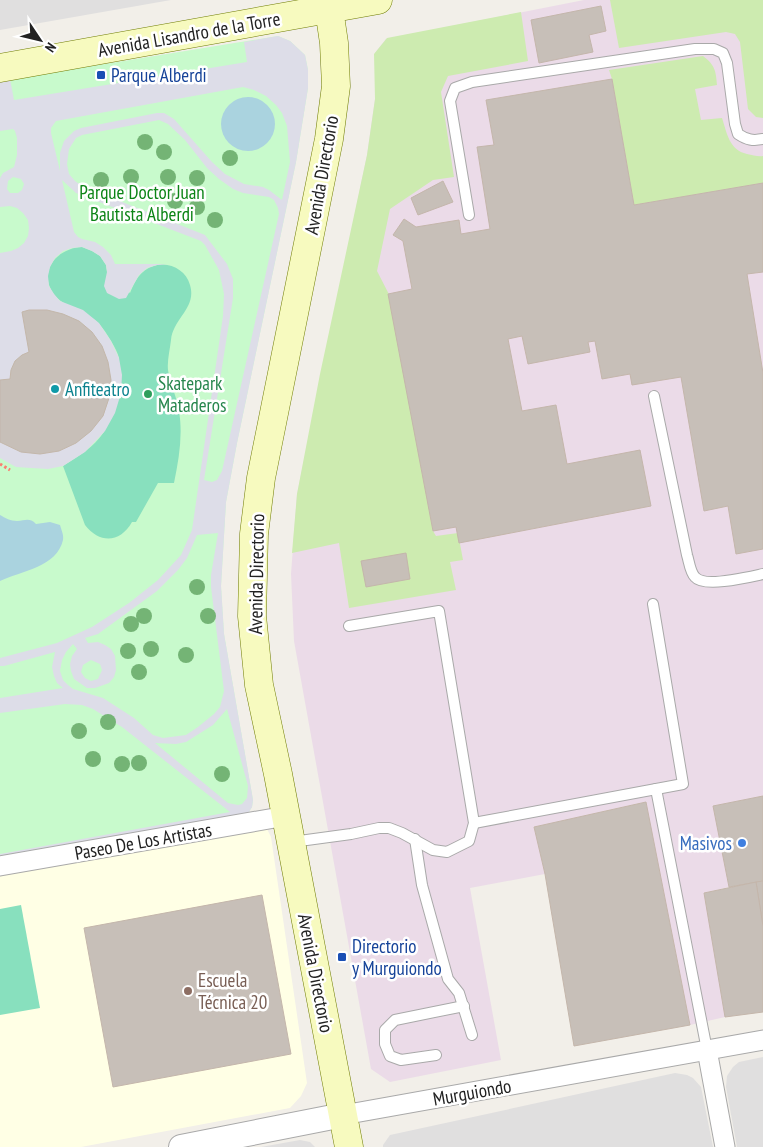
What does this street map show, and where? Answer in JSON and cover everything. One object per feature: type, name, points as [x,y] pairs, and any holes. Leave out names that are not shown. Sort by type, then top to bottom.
[{"type":"main road","name":"Avenida Lisandro de la Torre","points":[[0,68],[328,4],[378,0]]},
{"type":"main road","name":"Avenida Directorio","points":[[328,4],[334,42],[336,86],[329,139],[261,478],[254,534],[252,616],[259,685],[349,1147]]},
{"type":"street","name":"Paseo De Los Artistas","points":[[0,866],[286,816]]},
{"type":"street","name":"Murguiondo","points":[[181,1147],[343,1115],[763,1040]]},
{"type":"street","points":[[707,1050],[725,1147]]},
{"type":"lane","points":[[469,216],[450,101],[455,88],[472,82],[695,49],[714,49],[723,53],[727,63],[738,134],[746,139],[755,141],[763,139]]},
{"type":"lane","points":[[654,396],[687,555],[694,576],[700,581],[711,582],[763,574]]},
{"type":"lane","points":[[474,823],[683,784],[653,604]]},
{"type":"lane","points":[[291,842],[389,828],[415,839],[433,850],[447,852],[469,842],[474,823],[439,611],[348,626]]},
{"type":"lane","points":[[656,789],[707,1050]]},
{"type":"lane","points":[[415,839],[422,886],[448,979],[459,993],[472,1035]]},
{"type":"lane","points":[[436,1055],[401,1060],[390,1056],[385,1044],[385,1030],[396,1020],[464,1006]]},
{"type":"path","points":[[0,464],[10,470]]},
{"type":"shaded area","points":[[0,0],[171,0],[0,30]]},
{"type":"shaded area","points":[[584,0],[763,0],[763,796],[713,806],[729,887],[704,893],[725,1017],[690,1025],[645,802],[534,827],[545,874],[470,888],[501,1060],[390,1082],[371,1069],[294,641],[291,574],[297,494],[367,155],[375,99],[375,53],[386,39]]},
{"type":"shaded area","points":[[278,36],[290,41],[305,55],[308,70],[308,88],[296,162],[226,502],[221,586],[224,634],[253,800],[252,807],[247,815],[0,859],[0,854],[230,812],[122,727],[93,709],[82,705],[65,704],[0,713],[0,698],[63,688],[57,683],[52,667],[55,652],[4,666],[0,666],[0,658],[57,643],[92,627],[129,603],[158,580],[181,555],[192,530],[223,316],[224,294],[219,270],[201,241],[76,193],[62,180],[74,232],[78,237],[95,242],[103,247],[111,255],[115,264],[167,264],[147,268],[139,275],[126,298],[119,299],[107,293],[104,286],[107,272],[106,265],[100,256],[82,247],[63,251],[55,258],[48,276],[49,286],[60,301],[83,310],[99,323],[119,358],[122,375],[121,393],[115,413],[105,431],[85,452],[63,466],[48,469],[16,467],[0,458],[0,442],[21,452],[40,454],[59,451],[76,443],[91,431],[103,416],[109,398],[111,380],[108,362],[102,346],[92,332],[79,321],[47,310],[22,312],[29,352],[15,361],[10,379],[0,380],[0,253],[11,251],[24,243],[28,236],[29,228],[28,220],[17,208],[10,206],[0,207],[0,178],[3,173],[14,167],[17,155],[17,138],[13,129],[0,131],[0,81],[10,79],[14,100],[247,62],[244,42]],"holes":[[[243,87],[254,90],[266,96],[276,105],[282,113],[287,126],[290,162],[282,200],[263,187],[244,184],[225,174],[174,119],[164,113],[81,128],[74,131],[64,141],[60,153],[60,171],[51,133],[51,128],[56,121]],[[159,120],[168,124],[185,140],[207,168],[219,179],[233,189],[243,193],[269,197],[274,200],[278,208],[279,214],[222,471],[217,480],[212,482],[204,480],[233,298],[233,279],[227,264],[205,235],[82,186],[75,181],[69,174],[67,164],[69,149],[76,138],[82,135]],[[13,177],[21,179],[24,184],[22,190],[18,193],[10,193],[7,189],[8,181]],[[218,533],[211,575],[211,587],[224,691],[220,707],[198,727],[186,735],[163,738],[153,735],[134,718],[103,698],[73,689],[63,680],[60,671],[62,660],[73,644],[77,649],[72,656],[70,664],[74,679],[87,688],[95,688],[109,683],[114,677],[116,670],[115,656],[111,649],[105,645],[98,642],[88,643],[85,638],[98,634],[157,591],[187,558],[197,535]],[[91,660],[100,664],[102,670],[98,679],[91,681],[85,678],[81,672],[83,665]],[[227,709],[248,786],[247,798],[242,804],[228,803],[155,743],[176,744],[186,742],[213,725]]]},
{"type":"shaded area","points":[[266,827],[271,837],[307,1083],[301,1096],[290,1108],[81,1147],[0,1147],[0,872]]},
{"type":"shaded area","points":[[763,1057],[763,1147],[737,1147],[726,1087],[727,1076],[739,1062]]},
{"type":"shaded area","points":[[675,1073],[693,1078],[701,1087],[713,1147],[383,1147],[390,1135]]},
{"type":"shaded area","points":[[300,1140],[310,1142],[315,1147],[261,1147]]},
{"type":"green space","points":[[610,0],[763,0],[763,118],[756,117],[748,109],[740,42],[735,34],[726,32],[619,48]]},
{"type":"green space","points":[[521,12],[528,61],[448,76],[441,92],[454,177],[433,180],[390,209],[377,271],[395,306],[433,531],[436,536],[458,533],[463,560],[450,562],[456,590],[349,608],[339,543],[292,553],[297,494],[320,374],[367,155],[375,99],[374,54],[387,38]]},
{"type":"green space","name":"Parque Doctor Juan Bautista Alberdi","points":[[278,36],[290,41],[305,55],[308,70],[308,88],[296,162],[226,502],[221,586],[224,634],[253,800],[252,807],[247,815],[0,859],[0,81]]},
{"type":"green space","points":[[703,56],[714,69],[717,85],[695,89],[701,120],[722,118],[727,135],[736,149],[747,154],[763,156],[763,183],[634,205],[609,70]]},
{"type":"green space","name":"Skatepark Mataderos","points":[[82,247],[100,256],[106,265],[107,272],[130,293],[136,280],[145,270],[154,266],[165,265],[176,268],[185,275],[190,285],[191,293],[188,307],[173,332],[168,359],[168,370],[178,406],[181,429],[174,483],[158,483],[136,522],[132,522],[122,534],[110,538],[97,536],[85,525],[63,466],[91,447],[104,432],[119,362],[116,350],[100,325],[90,316],[63,303],[53,293],[49,284],[49,269],[58,256],[73,248]]},
{"type":"green space","points":[[21,905],[40,1008],[0,1015],[0,909]]},
{"type":"water","points":[[243,97],[253,97],[263,101],[271,109],[275,124],[271,139],[263,147],[253,151],[243,151],[233,147],[225,139],[221,129],[221,119],[225,109],[233,101]]},
{"type":"water","points":[[0,515],[15,521],[29,520],[36,524],[50,522],[60,525],[63,540],[59,549],[54,556],[37,567],[0,581]]},
{"type":"building","points":[[601,6],[606,31],[589,35],[593,52],[539,63],[531,20]]},
{"type":"building","points":[[612,79],[634,205],[763,183],[763,272],[747,274],[763,373],[763,549],[736,554],[728,506],[704,511],[681,377],[632,385],[630,374],[602,379],[595,341],[588,342],[590,352],[528,364],[522,336],[508,339],[522,411],[556,405],[567,464],[640,450],[651,506],[459,543],[456,527],[433,531],[388,294],[412,289],[403,241],[393,235],[404,219],[416,227],[459,220],[461,234],[490,229],[477,147],[494,145],[486,100]]},
{"type":"building","points":[[443,181],[453,202],[418,215],[411,198]]},
{"type":"building","name":"Anfiteatro","points":[[47,310],[63,314],[79,321],[92,332],[102,346],[108,362],[111,380],[109,398],[103,416],[91,431],[76,443],[59,451],[40,454],[21,452],[0,442],[0,380],[10,379],[15,361],[29,352],[22,312]]},
{"type":"building","points":[[406,553],[410,579],[366,587],[361,561]]},
{"type":"building","name":"Masivos","points":[[763,796],[763,881],[729,887],[713,806]]},
{"type":"building","points":[[646,802],[690,1025],[574,1046],[545,874],[534,827]]},
{"type":"building","points":[[763,881],[763,926],[756,882]]},
{"type":"building","points":[[756,882],[763,926],[763,1012],[725,1017],[704,893]]},
{"type":"building","name":"Escuela Técnica 20","points":[[262,895],[291,1054],[113,1087],[84,928]]},
{"type":"place","name":"Parque Alberdi","points":[[101,75]]},
{"type":"place","name":"Anfiteatro","points":[[55,389]]},
{"type":"place","name":"Skatepark Mataderos","points":[[148,394]]},
{"type":"place","name":"Masivos","points":[[742,843]]},
{"type":"place","name":"Directorio y Murguiondo","points":[[342,957]]},
{"type":"place","name":"Escuela Técnica 20","points":[[188,991]]}]
